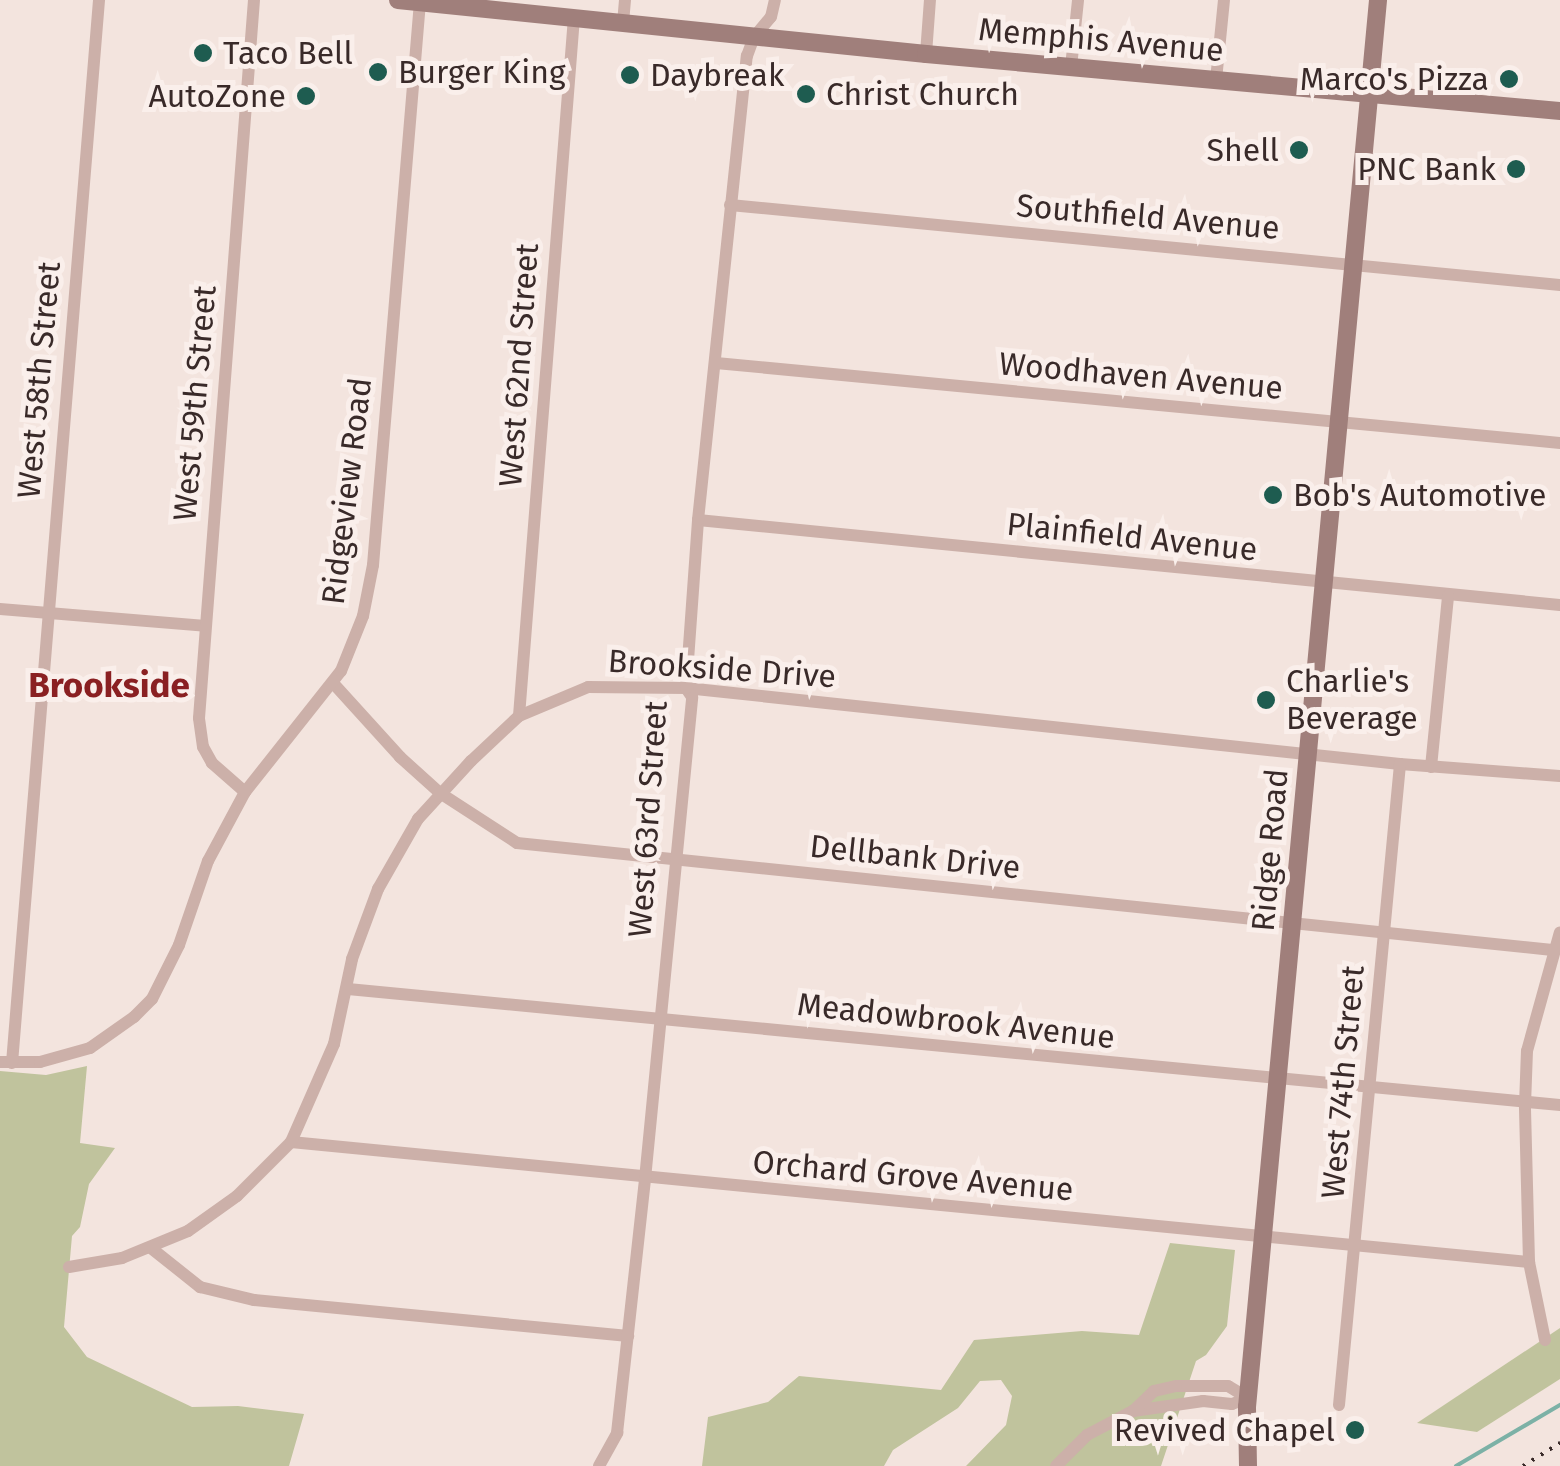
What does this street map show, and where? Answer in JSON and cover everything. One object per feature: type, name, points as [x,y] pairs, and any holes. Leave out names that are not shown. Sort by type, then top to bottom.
[{"type":"main road","name":"Memphis Avenue","points":[[398,0],[475,4],[754,38],[1560,111]]},
{"type":"main road","name":"Ridge Road","points":[[1248,1466],[1248,1398],[1378,0]]},
{"type":"street","name":"West 58th Street","points":[[6,1063],[48,613],[98,0]]},
{"type":"street","name":"West 59th Street","points":[[245,792],[223,776],[204,748],[198,718],[254,0]]},
{"type":"street","points":[[623,23],[625,0]]},
{"type":"street","name":"West 63rd Street","points":[[600,1466],[616,1432],[645,1179],[692,698],[686,688],[698,520],[747,56],[754,38],[772,17],[776,0]]},
{"type":"street","points":[[926,54],[930,0]]},
{"type":"street","points":[[1071,67],[1078,0]]},
{"type":"street","points":[[1216,80],[1224,0]]},
{"type":"street","name":"Ridgeview Road","points":[[6,1063],[63,1058],[90,1048],[113,1034],[152,999],[179,946],[208,861],[245,792],[333,682],[362,616],[373,566],[420,2]]},
{"type":"street","name":"West 62nd Street","points":[[519,716],[574,17]]},
{"type":"street","name":"Southfield Avenue","points":[[730,205],[1560,285]]},
{"type":"street","name":"Woodhaven Avenue","points":[[716,364],[1560,443]]},
{"type":"street","name":"Plainfield Avenue","points":[[698,520],[1560,605]]},
{"type":"street","points":[[1431,767],[1448,596]]},
{"type":"street","points":[[0,609],[205,626]]},
{"type":"street","name":"Dellbank Drive","points":[[333,682],[440,793],[517,842],[1552,950]]},
{"type":"street","name":"Brookside Drive","points":[[69,1267],[151,1248],[216,1212],[291,1142],[334,1044],[352,959],[378,889],[418,819],[519,716],[588,687],[686,688],[1400,764],[1560,776]]},
{"type":"street","name":"West 74th Street","points":[[1338,1405],[1400,764]]},
{"type":"street","points":[[1545,1340],[1529,1262],[1525,1105],[1528,1051],[1552,950],[1560,932]]},
{"type":"street","name":"Meadowbrook Avenue","points":[[348,990],[1525,1105],[1560,1105]]},
{"type":"street","name":"Orchard Grove Avenue","points":[[291,1142],[1529,1262]]},
{"type":"street","points":[[151,1248],[200,1287],[254,1300],[628,1336]]},
{"type":"street","points":[[1056,1466],[1087,1435],[1132,1411],[1203,1401],[1232,1404],[1248,1398]]},
{"type":"green space","points":[[87,1066],[80,1143],[115,1148],[89,1184],[80,1227],[72,1236],[64,1327],[87,1357],[192,1407],[238,1406],[304,1414],[289,1466],[0,1466],[0,1071],[46,1075]]},
{"type":"green space","points":[[1170,1243],[1235,1250],[1227,1326],[1206,1355],[1196,1361],[1161,1466],[966,1466],[1006,1425],[1012,1396],[1001,1380],[980,1381],[958,1408],[893,1450],[884,1466],[702,1466],[708,1417],[768,1402],[799,1376],[941,1390],[974,1340],[1082,1331],[1139,1335]]},
{"type":"green space","points":[[1560,1328],[1560,1379],[1477,1432],[1417,1423]]},
{"type":"waterway","points":[[1456,1466],[1560,1405]]},
{"type":"railway","points":[[1523,1466],[1560,1443]]},
{"type":"place","name":"Taco Bell","points":[[203,53]]},
{"type":"place","name":"Burger King","points":[[378,72]]},
{"type":"place","name":"Daybreak","points":[[630,75]]},
{"type":"place","name":"Marco's Pizza","points":[[1509,79]]},
{"type":"place","name":"Christ Church","points":[[806,94]]},
{"type":"place","name":"AutoZone","points":[[306,96]]},
{"type":"place","name":"Shell","points":[[1299,150]]},
{"type":"place","name":"PNC Bank","points":[[1516,169]]},
{"type":"place","name":"Bob's Automotive","points":[[1273,495]]},
{"type":"place","name":"Charlie's Beverage","points":[[1266,700]]},
{"type":"place","name":"Revived Chapel","points":[[1355,1430]]},
{"type":"district","name":"Brookside","points":[[109,685]]}]
